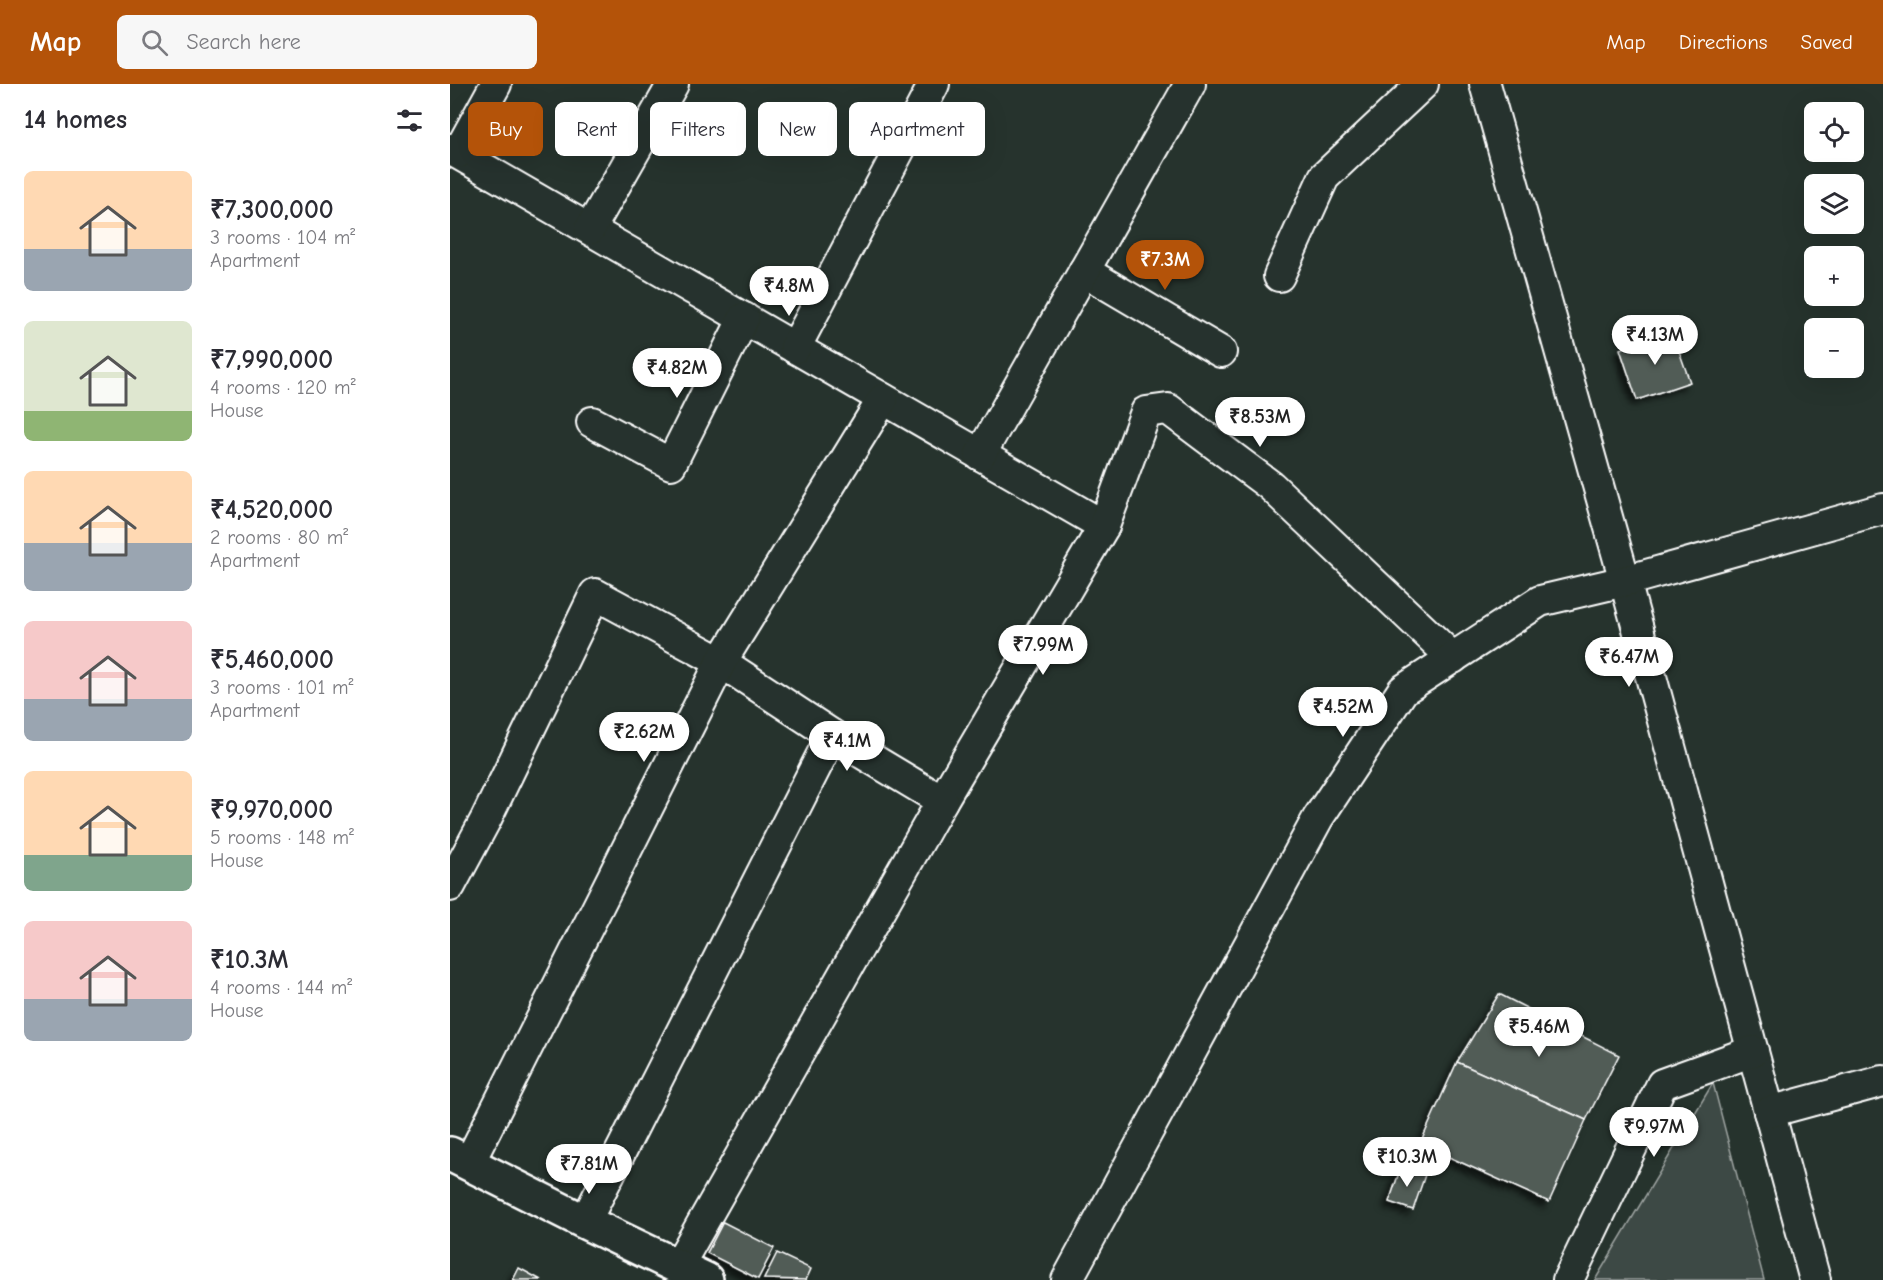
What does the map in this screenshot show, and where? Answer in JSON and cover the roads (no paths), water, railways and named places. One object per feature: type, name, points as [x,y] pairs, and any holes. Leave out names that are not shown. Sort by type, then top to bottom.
[{"type":"street","points":[[496,84],[454,151],[1104,526]]},
{"type":"street","points":[[590,229],[673,84]]},
{"type":"street","points":[[795,348],[934,84]]},
{"type":"street","points":[[980,455],[1190,84]]},
{"type":"street","points":[[1279,276],[1324,177],[1424,84]]},
{"type":"street","points":[[1485,84],[1624,581],[1815,1280]]},
{"type":"street","points":[[1084,271],[1221,352]]},
{"type":"street","points":[[592,422],[671,464],[744,318]]},
{"type":"street","points":[[883,399],[722,662],[459,1158],[692,1273],[942,801],[1104,526],[1146,412],[1168,409],[1271,486],[1453,658]]},
{"type":"street","points":[[1067,1280],[1317,818],[1403,690],[1540,601],[1624,581],[1883,509]]},
{"type":"street","points":[[450,886],[486,819],[594,594],[722,662],[832,735],[942,801]]},
{"type":"street","points":[[585,1222],[832,735]]},
{"type":"street","points":[[1568,1280],[1662,1084],[1753,1051]]},
{"type":"street","points":[[1769,1112],[1883,1081]]}]
